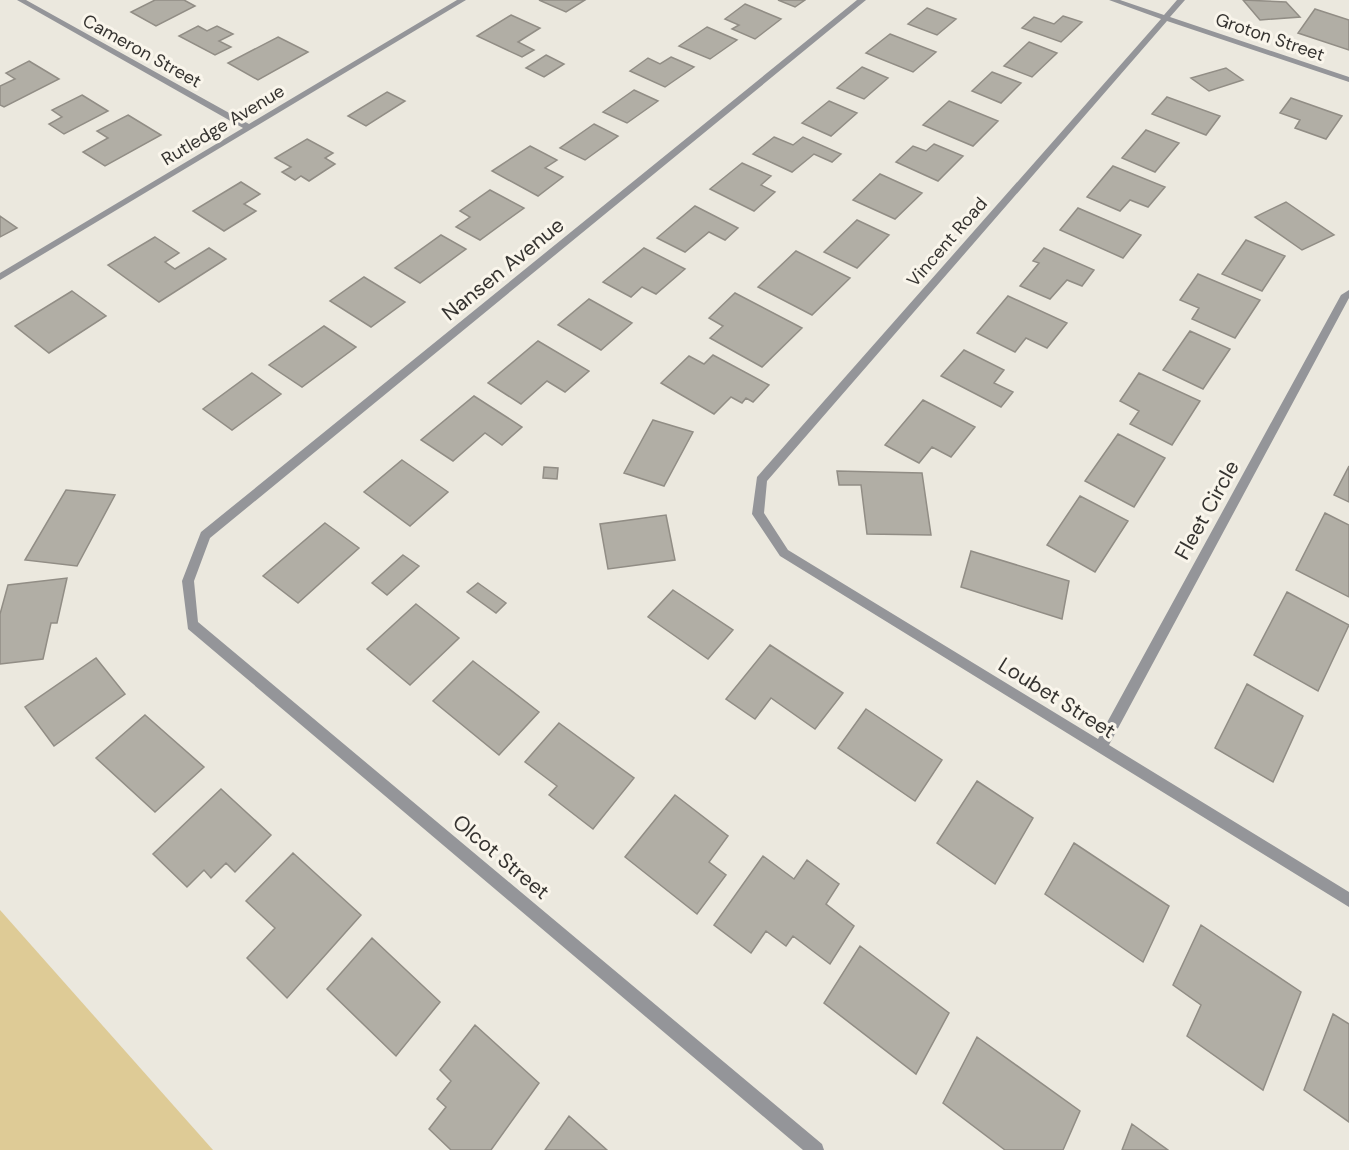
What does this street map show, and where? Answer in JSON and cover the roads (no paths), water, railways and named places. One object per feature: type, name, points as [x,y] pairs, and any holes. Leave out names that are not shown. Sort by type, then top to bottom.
[{"type":"street","name":"Cameron Street","points":[[21,0],[249,128]]},
{"type":"street","name":"Rutledge Avenue","points":[[0,277],[462,0]]},
{"type":"street","name":"Nansen Avenue","points":[[188,581],[205,535],[862,0]]},
{"type":"street","name":"Groton Street","points":[[1113,0],[1349,80]]},
{"type":"street","name":"Vincent Road","points":[[758,514],[761,480],[1181,0]]},
{"type":"street","name":"Fleet Circle","points":[[1100,747],[1349,293]]},
{"type":"street","name":"Loubet Street","points":[[758,514],[784,553],[1349,900]]},
{"type":"street","name":"Olcot Street","points":[[188,581],[192,625],[816,1150]]}]
